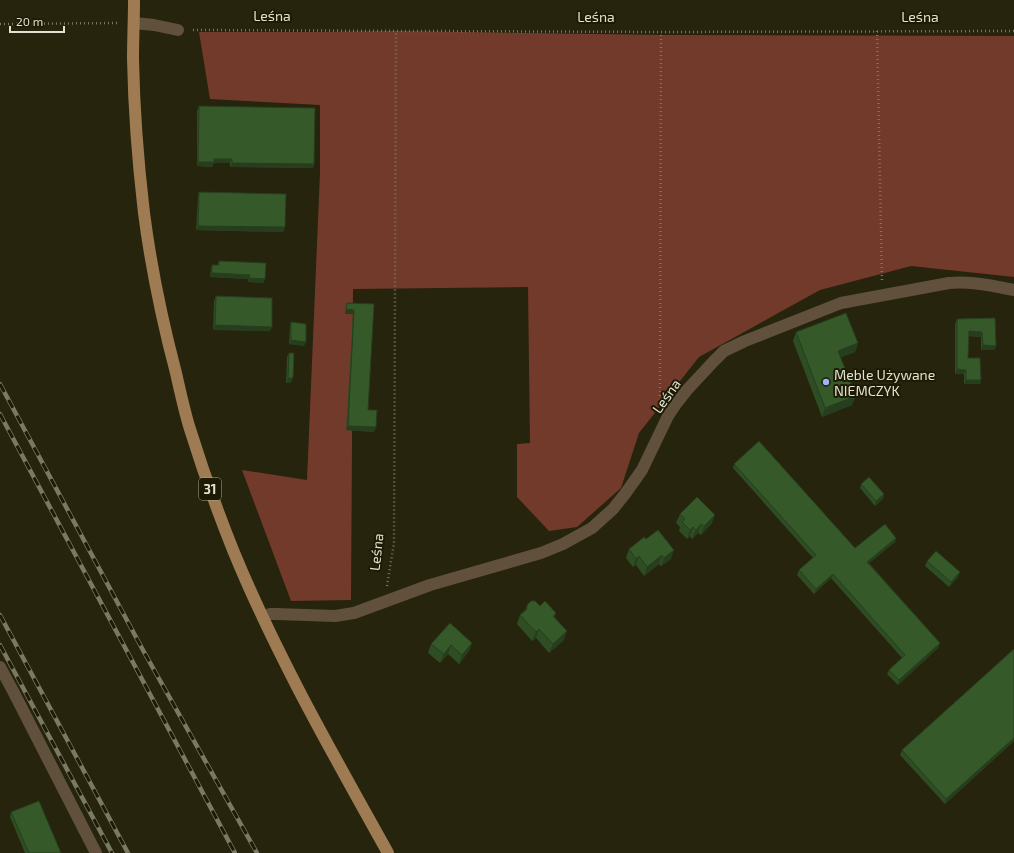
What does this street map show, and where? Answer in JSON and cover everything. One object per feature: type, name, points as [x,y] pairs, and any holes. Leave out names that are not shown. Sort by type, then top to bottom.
[{"type":"main road","name":"31","points":[[134,0],[134,91],[144,214],[160,310],[189,426],[212,495],[233,550],[263,618],[303,698],[388,853]]},
{"type":"street","points":[[134,23],[178,30]]},
{"type":"street","name":"Leśna","points":[[263,618],[272,614],[329,616],[354,613],[430,586],[553,548],[592,528],[613,509],[630,488],[642,470],[668,416],[687,390],[721,354],[745,341],[830,307],[848,302],[958,283],[1014,290]]},
{"type":"street","points":[[0,667],[96,853]]},
{"type":"path","points":[[0,24],[134,23]]},
{"type":"path","name":"Leśna","points":[[178,30],[661,32],[1014,31]]},
{"type":"path","name":"Leśna","points":[[384,602],[394,543],[396,31]]},
{"type":"path","points":[[877,31],[882,296]]},
{"type":"path","points":[[660,401],[661,32]]},
{"type":"shaded area","points":[[396,31],[666,35],[1014,36],[1014,277],[911,266],[820,290],[699,357],[639,433],[621,488],[577,527],[549,531],[517,497],[517,444],[530,443],[528,287],[353,289],[351,600],[291,601],[242,470],[307,480],[320,173],[320,105],[210,99],[199,32]]},
{"type":"building","points":[[199,106],[315,108],[314,164],[232,163],[232,159],[214,159],[214,162],[198,162]]},
{"type":"building","points":[[199,192],[286,194],[285,227],[198,226]]},
{"type":"building","points":[[219,261],[266,263],[265,279],[249,278],[250,275],[212,273],[212,265],[219,265]]},
{"type":"building","points":[[216,296],[272,298],[272,327],[215,325]]},
{"type":"building","points":[[347,303],[374,304],[368,410],[377,410],[376,427],[348,426],[354,310],[346,309]]},
{"type":"building","name":"Meble Używane NIEMCZYK","points":[[846,313],[858,343],[838,351],[856,396],[825,408],[796,332]]},
{"type":"building","points":[[995,318],[996,346],[983,345],[982,332],[969,331],[968,358],[980,358],[981,380],[966,380],[966,370],[957,369],[957,319]]},
{"type":"building","points":[[291,322],[306,324],[306,342],[291,340]]},
{"type":"building","points":[[289,353],[294,353],[293,378],[288,378]]},
{"type":"building","points":[[759,441],[855,548],[885,524],[896,538],[867,562],[940,643],[899,680],[889,670],[905,655],[833,574],[816,589],[799,570],[816,555],[734,464]]},
{"type":"building","points":[[869,477],[884,494],[876,501],[861,484]]},
{"type":"building","points":[[697,497],[715,515],[704,526],[701,524],[696,530],[693,527],[690,530],[682,522],[685,519],[680,514]]},
{"type":"building","points":[[658,530],[674,550],[664,558],[662,555],[647,567],[639,556],[636,559],[629,549],[644,537],[646,539]]},
{"type":"building","points":[[936,551],[960,572],[951,582],[927,561]]},
{"type":"building","points":[[531,601],[535,601],[540,606],[545,601],[556,613],[553,616],[567,631],[553,644],[539,629],[536,632],[520,615],[527,609],[527,605]]},
{"type":"building","points":[[450,623],[472,643],[462,655],[451,645],[444,654],[431,644]]},
{"type":"building","points":[[1014,649],[1014,738],[946,799],[902,750]]},
{"type":"building","points":[[39,801],[61,853],[29,853],[11,812]]},
{"type":"railway","points":[[0,384],[144,652],[257,853]]},
{"type":"railway","points":[[0,414],[235,853]]},
{"type":"railway","points":[[0,615],[128,853]]},
{"type":"railway","points":[[0,645],[112,853]]},
{"type":"place","name":"Meble Używane NIEMCZYK","points":[[826,382]]}]
